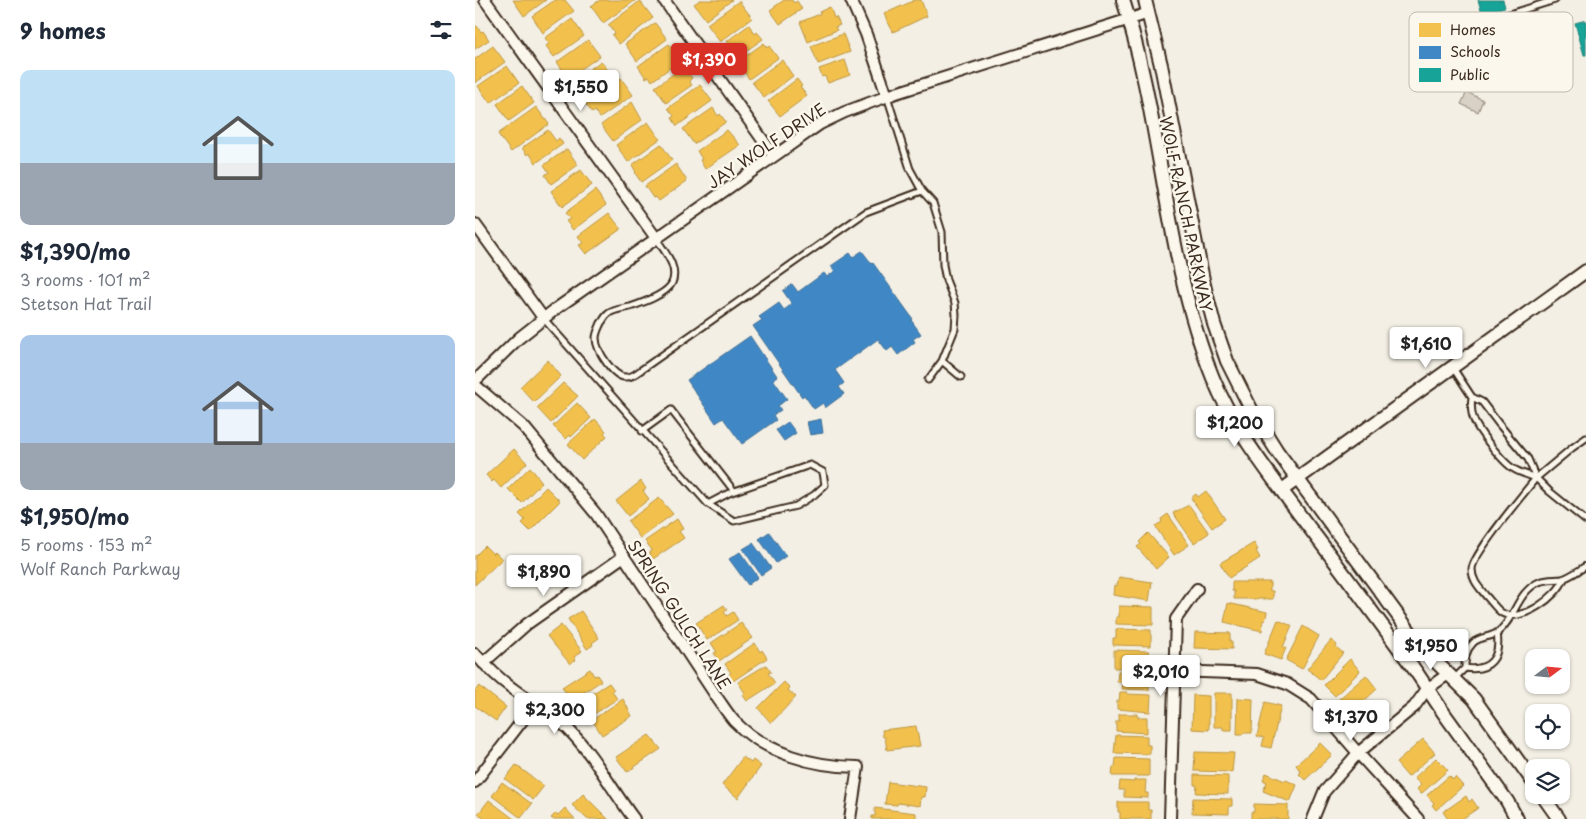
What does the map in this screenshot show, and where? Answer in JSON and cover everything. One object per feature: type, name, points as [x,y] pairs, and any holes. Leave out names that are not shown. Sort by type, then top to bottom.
[{"type":"street","points":[[485,0],[656,238]]},
{"type":"street","points":[[664,0],[774,156]]},
{"type":"street","points":[[851,0],[866,34],[887,96]]},
{"type":"street","name":"WOLF RANCH PARKWAY","points":[[1123,0],[1139,55],[1181,277],[1195,328],[1213,379],[1247,443],[1427,688],[1502,794],[1517,819]]},
{"type":"street","name":"JAY WOLF DRIVE","points":[[475,380],[519,338],[544,319],[656,238],[826,121],[887,96],[1129,19],[1147,6]]},
{"type":"street","name":"WOLF RANCH PARKWAY","points":[[1147,6],[1161,65],[1199,264],[1214,324],[1227,361],[1244,396],[1264,432],[1297,479],[1413,636],[1483,710],[1525,770]]},
{"type":"street","points":[[475,224],[544,319]]},
{"type":"street","points":[[1282,490],[1586,271]]},
{"type":"street","name":"SPRING GULCH LANE","points":[[475,385],[524,427],[597,514],[717,699],[734,721],[755,738],[783,753],[804,760],[837,767],[858,767],[851,819]]},
{"type":"street","points":[[483,663],[527,624],[624,556]]},
{"type":"street","points":[[1170,819],[1176,619],[1197,589]]},
{"type":"street","points":[[475,654],[512,688],[567,728],[583,746],[634,819]]},
{"type":"street","points":[[1175,671],[1257,674],[1287,684],[1311,699],[1418,819]]},
{"type":"street","points":[[1313,819],[1324,792],[1358,753],[1414,707],[1427,688],[1451,676]]},
{"type":"street","points":[[475,782],[535,704]]},
{"type":"street","points":[[1548,804],[1559,819]]},
{"type":"lane","points":[[1516,12],[1555,0]]},
{"type":"lane","points":[[887,96],[910,169],[922,191],[933,203],[942,232],[943,265],[946,280],[955,303],[955,329],[942,361],[928,380]]},
{"type":"lane","points":[[656,238],[674,267],[673,282],[667,291],[641,304],[616,310],[607,315],[596,337],[598,350],[611,368],[620,376],[626,378],[641,370],[866,212],[922,191]]},
{"type":"lane","points":[[544,319],[708,504],[734,520],[742,520],[796,506],[814,495],[825,485],[823,472],[810,465],[734,491],[708,504]]},
{"type":"lane","points":[[942,361],[961,377]]},
{"type":"lane","points":[[1453,367],[1471,396],[1488,408],[1528,459],[1536,478],[1549,491],[1586,520]]},
{"type":"lane","points":[[1471,396],[1473,418],[1494,448],[1512,469],[1536,478]]},
{"type":"lane","points":[[642,431],[671,410],[734,491]]},
{"type":"lane","points":[[1564,579],[1558,590],[1539,607],[1511,616],[1501,613],[1476,584],[1472,569],[1476,559],[1504,517],[1536,478],[1586,438]]},
{"type":"lane","points":[[1465,668],[1466,654],[1474,642],[1497,633],[1511,616],[1521,597],[1529,589],[1539,582],[1564,579],[1586,566]]},
{"type":"lane","points":[[1451,676],[1465,668],[1483,667],[1495,657],[1498,650],[1497,633]]},
{"type":"shaded area","points":[[1467,92],[1483,100],[1478,112],[1461,104]]},
{"type":"building: Homes","points":[[513,0],[546,0],[524,16]]},
{"type":"building: Homes","points":[[555,0],[565,0],[574,11],[543,33],[532,16]]},
{"type":"building: Homes","points":[[600,0],[636,0],[603,23],[591,6]]},
{"type":"building: Homes","points":[[700,0],[732,0],[706,20],[694,4]]},
{"type":"building: Homes","points":[[784,0],[792,0],[794,3],[797,1],[802,9],[780,24],[770,10]]},
{"type":"building: Homes","points":[[915,0],[921,0],[927,16],[893,32],[884,14]]},
{"type":"building: Homes","points":[[640,1],[653,18],[619,44],[612,35],[615,33],[608,25]]},
{"type":"building: Homes","points":[[739,1],[752,18],[720,42],[707,24]]},
{"type":"building: Homes","points":[[830,7],[834,18],[836,17],[840,25],[835,27],[837,30],[808,42],[800,22],[820,14],[819,12]]},
{"type":"building: Homes","points":[[572,19],[584,36],[554,57],[546,46],[549,43],[545,38]]},
{"type":"building: Homes","points":[[655,23],[667,39],[637,61],[625,44]]},
{"type":"building: Homes","points":[[749,25],[755,34],[757,32],[763,39],[736,58],[729,48],[731,47],[727,41]]},
{"type":"building: Homes","points":[[477,26],[489,40],[475,49],[475,27]]},
{"type":"building: Homes","points":[[843,34],[850,52],[818,64],[811,46]]},
{"type":"building: Homes","points":[[588,40],[600,56],[568,78],[557,62]]},
{"type":"building: Homes","points":[[764,43],[767,48],[769,46],[778,58],[749,79],[737,62]]},
{"type":"building: Homes","points":[[669,44],[681,60],[652,81],[649,76],[646,78],[638,66]]},
{"type":"building: Homes","points":[[493,46],[505,62],[475,83],[475,59]]},
{"type":"building: Homes","points":[[782,60],[793,76],[764,98],[752,82]]},
{"type":"building: Homes","points":[[845,60],[850,75],[828,83],[825,76],[822,77],[819,69]]},
{"type":"building: Homes","points":[[601,61],[613,77],[583,99],[571,83]]},
{"type":"building: Homes","points":[[507,66],[519,83],[490,103],[478,86]]},
{"type":"building: Homes","points":[[683,67],[692,78],[689,81],[692,85],[666,103],[655,87]]},
{"type":"building: Homes","points":[[621,78],[633,95],[600,118],[595,111],[592,113],[585,103]]},
{"type":"building: Homes","points":[[797,79],[807,96],[780,116],[768,101]]},
{"type":"building: Homes","points":[[700,85],[712,101],[677,126],[672,118],[674,116],[668,108]]},
{"type":"building: Homes","points":[[522,86],[534,103],[509,121],[497,104]]},
{"type":"building: Homes","points":[[632,102],[642,120],[613,141],[601,125]]},
{"type":"building: Homes","points":[[536,107],[549,124],[511,152],[498,134]]},
{"type":"building: Homes","points":[[713,108],[718,116],[720,114],[726,122],[694,144],[683,129]]},
{"type":"building: Homes","points":[[648,122],[660,139],[628,162],[616,145]]},
{"type":"building: Homes","points":[[548,130],[556,141],[559,138],[563,144],[536,163],[529,153],[527,155],[522,148]]},
{"type":"building: Homes","points":[[727,130],[740,145],[705,169],[697,151]]},
{"type":"building: Homes","points":[[661,144],[672,160],[641,182],[632,165]]},
{"type":"building: Homes","points":[[567,149],[578,165],[551,184],[545,175],[549,172],[544,165]]},
{"type":"building: Homes","points":[[676,164],[687,181],[659,201],[656,197],[653,198],[645,186]]},
{"type":"building: Homes","points":[[581,170],[592,185],[562,207],[551,191]]},
{"type":"building: Homes","points":[[595,190],[606,205],[573,230],[566,221],[570,219],[565,213]]},
{"type":"building: Homes","points":[[609,213],[621,229],[586,254],[579,245],[583,243],[578,236]]},
{"type":"building: Homes","points":[[548,360],[561,376],[534,402],[520,387]]},
{"type":"building: Homes","points":[[563,383],[578,396],[551,423],[537,408]]},
{"type":"building: Homes","points":[[577,403],[591,418],[571,437],[570,435],[566,439],[553,426]]},
{"type":"building: Homes","points":[[595,419],[606,431],[604,433],[607,436],[582,460],[568,444]]},
{"type":"building: Homes","points":[[514,449],[527,463],[501,488],[486,475]]},
{"type":"building: Homes","points":[[530,467],[542,482],[522,503],[508,489]]},
{"type":"building: Homes","points":[[641,481],[646,489],[643,491],[649,499],[628,516],[616,501]]},
{"type":"building: Homes","points":[[546,487],[560,501],[530,531],[522,523],[525,520],[519,514]]},
{"type":"building: Homes","points":[[1206,491],[1225,519],[1212,528],[1191,498],[1196,494],[1198,497]]},
{"type":"building: Homes","points":[[659,498],[673,514],[640,538],[628,521]]},
{"type":"building: Homes","points":[[1189,505],[1209,533],[1194,543],[1173,513]]},
{"type":"building: Homes","points":[[1168,514],[1189,545],[1174,555],[1155,526],[1162,522],[1161,519]]},
{"type":"building: Homes","points":[[677,519],[683,529],[679,531],[684,538],[653,559],[649,552],[652,550],[645,541]]},
{"type":"building: Homes","points":[[1148,533],[1169,557],[1156,569],[1137,547],[1141,544],[1139,542]]},
{"type":"building: Homes","points":[[1254,543],[1260,558],[1229,578],[1220,563]]},
{"type":"building: Homes","points":[[485,546],[502,559],[475,585],[475,556]]},
{"type":"building: Homes","points":[[1119,577],[1152,582],[1149,601],[1113,595],[1114,585],[1117,586]]},
{"type":"building: Homes","points":[[1232,582],[1270,582],[1270,591],[1273,591],[1273,599],[1234,599]]},
{"type":"building: Homes","points":[[1228,603],[1267,612],[1265,621],[1263,620],[1262,631],[1224,622]]},
{"type":"building: Homes","points":[[724,605],[727,610],[724,612],[727,616],[733,612],[738,620],[707,640],[696,623]]},
{"type":"building: Homes","points":[[1119,606],[1153,607],[1153,625],[1116,624],[1116,617],[1119,617]]},
{"type":"building: Homes","points":[[581,611],[599,638],[587,649],[568,619]]},
{"type":"building: Homes","points":[[1278,620],[1292,626],[1283,647],[1286,648],[1281,660],[1264,654]]},
{"type":"building: Homes","points":[[741,623],[753,638],[719,661],[714,653],[717,652],[711,643]]},
{"type":"building: Homes","points":[[561,625],[582,651],[574,657],[576,659],[570,664],[547,636]]},
{"type":"building: Homes","points":[[1303,626],[1319,636],[1302,669],[1286,660]]},
{"type":"building: Homes","points":[[1116,629],[1151,630],[1151,646],[1113,645],[1113,638],[1116,638]]},
{"type":"building: Homes","points":[[1195,632],[1230,633],[1232,649],[1194,648]]},
{"type":"building: Homes","points":[[1331,640],[1343,653],[1321,680],[1307,669]]},
{"type":"building: Homes","points":[[755,643],[760,652],[762,650],[767,658],[733,681],[728,675],[731,673],[725,664]]},
{"type":"building: Homes","points":[[1114,650],[1149,651],[1149,668],[1114,668]]},
{"type":"building: Homes","points":[[1350,659],[1360,671],[1335,696],[1324,685]]},
{"type":"building: Homes","points":[[766,665],[771,672],[768,673],[775,683],[747,701],[743,695],[745,693],[738,682]]},
{"type":"building: Homes","points":[[590,669],[594,676],[597,675],[601,681],[571,701],[562,687]]},
{"type":"building: Homes","points":[[1118,671],[1149,672],[1149,690],[1122,689],[1123,682],[1117,682]]},
{"type":"building: Homes","points":[[1366,675],[1377,689],[1351,713],[1339,699]]},
{"type":"building: Homes","points":[[784,682],[790,688],[788,690],[796,697],[771,723],[758,708]]},
{"type":"building: Homes","points":[[609,683],[617,699],[588,718],[578,703]]},
{"type":"building: Homes","points":[[479,686],[506,707],[496,721],[475,706],[475,691]]},
{"type":"building: Homes","points":[[1120,692],[1151,695],[1150,712],[1117,709]]},
{"type":"building: Homes","points":[[1214,693],[1232,693],[1232,730],[1214,727]]},
{"type":"building: Homes","points":[[1193,695],[1209,696],[1209,730],[1192,729]]},
{"type":"building: Homes","points":[[1238,698],[1253,699],[1252,733],[1237,735]]},
{"type":"building: Homes","points":[[623,699],[632,716],[602,735],[592,720]]},
{"type":"building: Homes","points":[[1265,702],[1281,706],[1271,748],[1262,746],[1264,738],[1257,736]]},
{"type":"building: Homes","points":[[1119,714],[1137,714],[1137,717],[1147,717],[1147,733],[1116,731],[1116,721],[1119,721]]},
{"type":"building: Homes","points":[[916,726],[920,746],[887,750],[882,730]]},
{"type":"building: Homes","points":[[649,735],[661,749],[627,772],[616,757]]},
{"type":"building: Homes","points":[[1116,735],[1147,736],[1150,754],[1114,753]]},
{"type":"building: Homes","points":[[1423,739],[1435,753],[1408,777],[1396,763]]},
{"type":"building: Homes","points":[[1320,743],[1332,755],[1305,780],[1299,774],[1301,772],[1296,765]]},
{"type":"building: Homes","points":[[1195,752],[1234,753],[1232,772],[1194,771]]},
{"type":"building: Homes","points":[[743,757],[751,763],[753,760],[761,766],[738,798],[722,785]]},
{"type":"building: Homes","points":[[1116,758],[1149,759],[1149,776],[1112,776]]},
{"type":"building: Homes","points":[[1436,758],[1448,770],[1421,794],[1417,789],[1421,785],[1414,778]]},
{"type":"building: Homes","points":[[516,765],[544,786],[533,800],[505,779]]},
{"type":"building: Homes","points":[[1266,773],[1297,785],[1290,802],[1263,791],[1267,782],[1263,780]]},
{"type":"building: Homes","points":[[1194,775],[1228,776],[1228,794],[1196,793],[1197,785],[1194,785]]},
{"type":"building: Homes","points":[[1449,776],[1453,780],[1455,777],[1463,786],[1436,810],[1432,805],[1434,803],[1427,795]]},
{"type":"building: Homes","points":[[1134,780],[1146,780],[1145,793],[1148,793],[1148,798],[1124,797],[1124,790],[1119,790],[1120,781],[1134,782]]},
{"type":"building: Homes","points":[[502,782],[532,804],[521,818],[492,796]]},
{"type":"building: Homes","points":[[888,782],[926,787],[925,797],[921,797],[920,806],[898,803],[897,805],[885,804]]},
{"type":"building: Homes","points":[[583,794],[608,819],[587,819],[572,805]]},
{"type":"building: Homes","points":[[1466,796],[1469,802],[1472,799],[1478,808],[1462,819],[1448,819],[1443,812]]},
{"type":"building: Homes","points":[[1193,798],[1232,799],[1232,806],[1229,806],[1229,814],[1192,813]]},
{"type":"building: Homes","points":[[489,800],[514,819],[485,819],[478,814]]},
{"type":"building: Homes","points":[[1118,802],[1148,802],[1148,810],[1151,810],[1151,819],[1120,819]]},
{"type":"building: Homes","points":[[1254,804],[1288,805],[1288,819],[1251,819],[1251,812],[1254,812]]},
{"type":"building: Homes","points":[[565,808],[575,819],[551,818],[556,813],[558,815]]},
{"type":"building: Homes","points":[[875,808],[916,813],[916,819],[872,819],[872,816],[875,816]]},
{"type":"building: Schools","points":[[862,251],[873,263],[913,319],[911,320],[921,334],[913,339],[915,342],[898,355],[892,347],[887,351],[878,339],[835,370],[844,383],[839,387],[844,394],[825,408],[823,403],[814,409],[804,395],[802,397],[753,326],[762,320],[759,317],[779,303],[784,310],[792,304],[783,291],[792,284],[798,292],[824,273],[827,277],[835,271],[831,266],[850,253],[853,257]]},
{"type":"building: Schools","points":[[750,336],[777,376],[773,379],[787,399],[778,406],[781,410],[773,415],[776,420],[742,444],[723,418],[716,423],[687,380]]},
{"type":"building: Schools","points":[[821,419],[823,433],[810,435],[807,422]]},
{"type":"building: Schools","points":[[788,422],[796,433],[784,441],[776,430]]},
{"type":"building: Schools","points":[[769,532],[786,556],[776,563],[759,539]]},
{"type":"building: Schools","points":[[753,543],[771,568],[761,575],[743,549]]},
{"type":"building: Schools","points":[[740,552],[758,577],[748,585],[729,559]]},
{"type":"building: Public","points":[[1478,0],[1503,0],[1505,7],[1482,12]]},
{"type":"building: Public","points":[[1586,20],[1586,55],[1584,55],[1575,23]]}]
